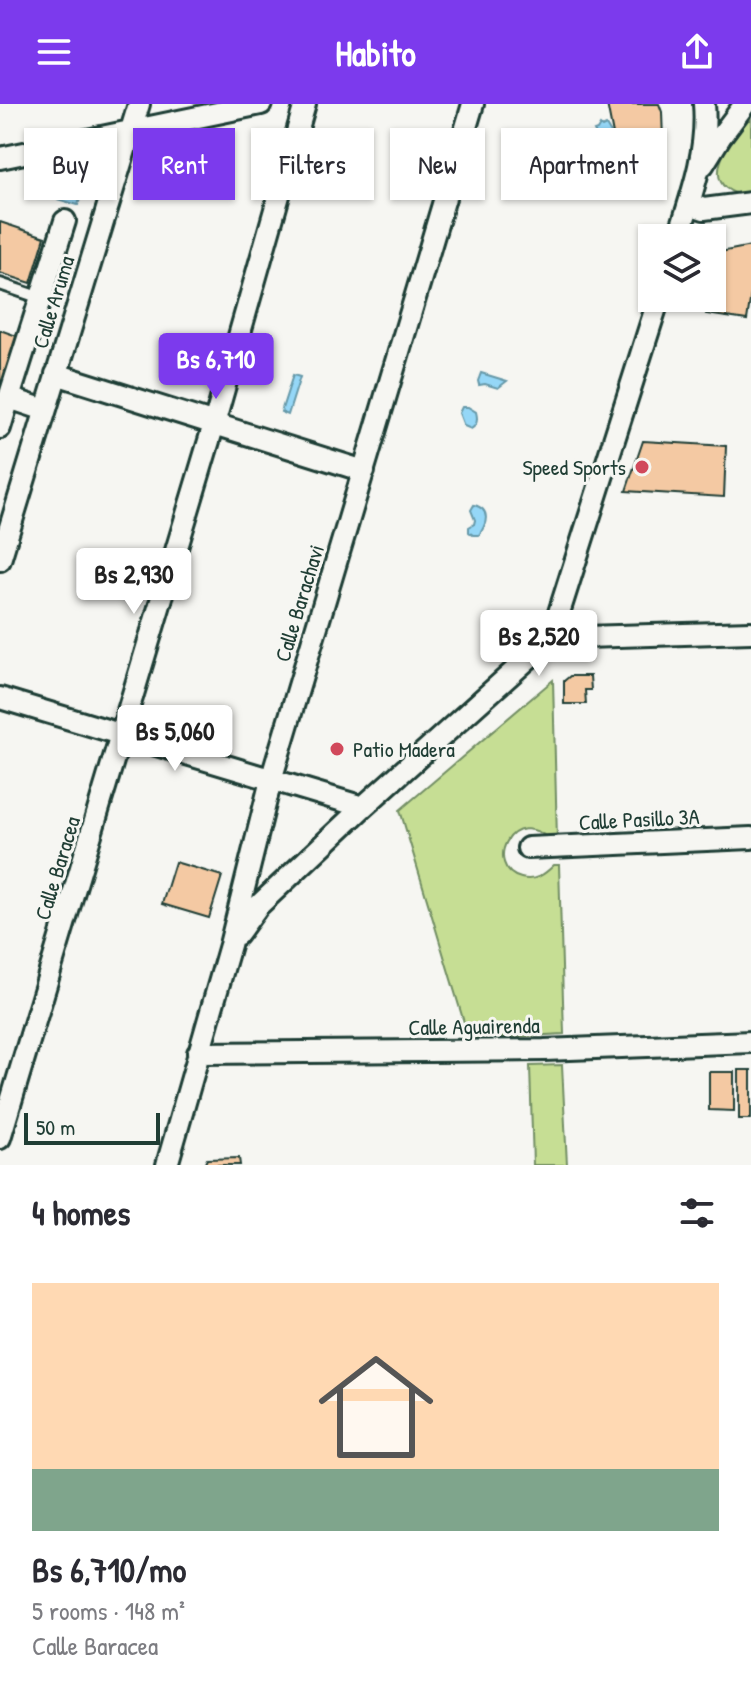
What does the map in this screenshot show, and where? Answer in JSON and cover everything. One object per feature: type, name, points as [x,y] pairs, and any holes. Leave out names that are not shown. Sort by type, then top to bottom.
[{"type":"street","name":"Calle Aruma","points":[[0,560],[139,104]]},
{"type":"street","points":[[0,158],[261,104]]},
{"type":"street","name":"Calle Baracea","points":[[0,1138],[214,424],[305,104]]},
{"type":"street","name":"Calle Barachavi","points":[[167,1165],[230,945],[271,780],[473,104]]},
{"type":"street","points":[[683,224],[703,147],[704,104]]},
{"type":"street","points":[[697,176],[745,104]]},
{"type":"street","points":[[689,204],[704,209],[751,203]]},
{"type":"street","points":[[0,428],[5,396],[65,221]]},
{"type":"street","points":[[230,945],[258,906],[551,638],[655,312]]},
{"type":"street","points":[[56,374],[364,471]]},
{"type":"street","points":[[5,396],[45,410]]},
{"type":"street","points":[[551,638],[751,632]]},
{"type":"street","points":[[0,698],[363,807]]},
{"type":"street","name":"Calle Pasillo 3A","points":[[528,848],[751,838]]},
{"type":"street","name":"Calle Aguairenda","points":[[198,1053],[544,1050],[751,1042]]},
{"type":"lane","points":[[0,284],[41,298]]},
{"type":"green space","points":[[751,113],[751,195],[744,195],[726,188],[720,180],[719,171],[726,149]]},
{"type":"green space","points":[[553,680],[557,840],[552,841],[537,831],[525,829],[514,833],[503,852],[504,863],[510,872],[521,878],[535,878],[559,865],[564,1034],[469,1039],[400,810]]},
{"type":"green space","points":[[562,1065],[567,1165],[533,1165],[530,1066]]},
{"type":"water","points":[[61,200],[80,200],[78,205]]},
{"type":"water","points":[[481,373],[507,381],[498,388],[479,385]]},
{"type":"water","points":[[293,375],[300,377],[288,415],[281,412]]},
{"type":"water","points":[[462,407],[476,412],[477,422],[471,429],[464,426],[459,413]]},
{"type":"water","points":[[474,505],[483,510],[486,517],[479,535],[469,532],[475,520],[471,510]]},
{"type":"building","points":[[607,104],[659,104],[663,128],[612,128]]},
{"type":"building","points":[[0,222],[45,237],[31,283],[0,273]]},
{"type":"building","points":[[751,246],[751,294],[747,320],[706,314],[726,312],[726,251]]},
{"type":"building","points":[[0,330],[17,336],[2,383],[0,382]]},
{"type":"building","points":[[643,441],[726,446],[724,497],[626,491]]},
{"type":"building","points":[[570,676],[590,676],[591,690],[585,690],[586,704],[564,704],[564,681]]},
{"type":"building","points":[[175,862],[222,876],[209,918],[162,904]]},
{"type":"building","points":[[739,1070],[751,1070],[751,1119],[739,1119]]},
{"type":"building","points":[[709,1072],[734,1072],[734,1111],[709,1110]]},
{"type":"building","points":[[239,1158],[240,1165],[204,1165],[207,1159]]},
{"type":"place","name":"Speed Sports","points":[[642,467]]},
{"type":"place","name":"Patio Madera","points":[[337,749]]}]
